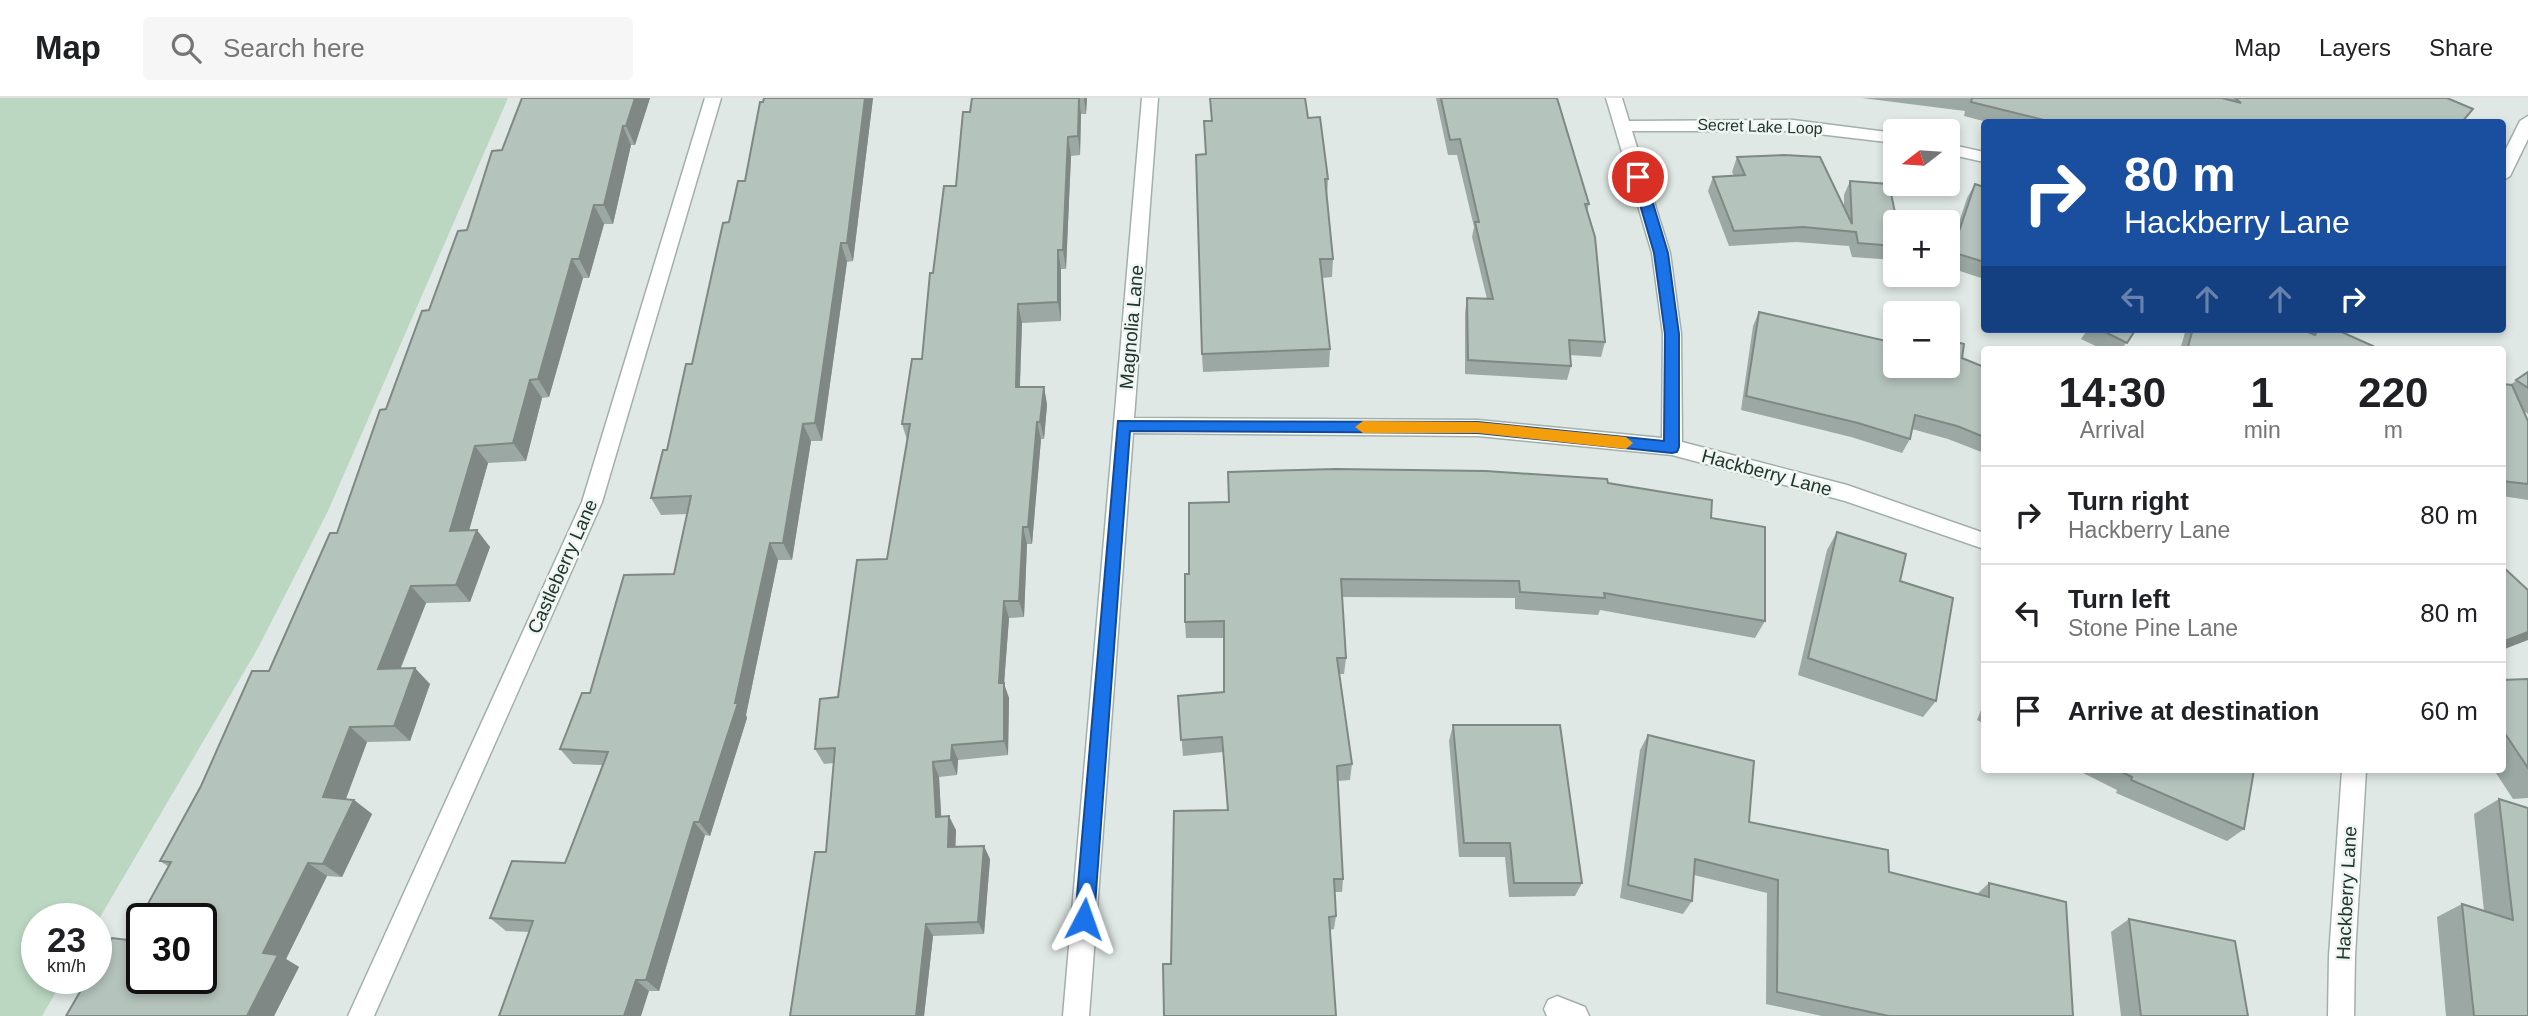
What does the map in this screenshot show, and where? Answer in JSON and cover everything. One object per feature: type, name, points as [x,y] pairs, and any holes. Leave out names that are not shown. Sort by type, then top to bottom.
[{"type":"street","name":"Castleberry Lane","points":[[361,1016],[592,502],[713,98]]},
{"type":"street","name":"Magnolia Lane","points":[[1076,1016],[1150,98]]},
{"type":"street","points":[[1614,98],[1661,253],[1672,334],[1672,447]]},
{"type":"street","points":[[2506,168],[2528,121]]},
{"type":"street","name":"Secret Lake Loop","points":[[1623,126],[1745,123],[1852,130],[1883,136]]},
{"type":"street","points":[[1960,152],[1981,156]]},
{"type":"street","name":"Hackberry Lane","points":[[1123,425],[1478,428],[1672,447],[1847,493],[1981,540]]},
{"type":"street","name":"Hackberry Lane","points":[[2342,1016],[2342,956],[2354,773]]},
{"type":"green space","points":[[0,98],[508,98],[328,511],[258,648],[108,903],[21,903],[21,994],[55,994],[42,1016],[0,1016]]},
{"type":"building","points":[[522,98],[635,98],[626,126],[623,126],[604,205],[594,205],[579,259],[572,259],[538,379],[530,380],[513,443],[475,446],[450,531],[477,530],[456,585],[411,586],[378,669],[415,668],[394,726],[350,727],[323,797],[354,800],[323,864],[308,863],[263,953],[278,955],[247,1016],[66,1016],[79,994],[112,994],[112,938],[126,940],[126,994],[217,994],[217,903],[148,903],[171,862],[160,861],[201,786],[252,671],[269,671],[330,533],[337,533],[380,410],[386,409],[422,311],[429,310],[458,231],[467,230],[492,151],[502,150]]},
{"type":"building","points":[[764,98],[865,98],[847,243],[841,243],[815,423],[803,424],[783,543],[770,543],[735,703],[738,703],[699,822],[694,822],[646,980],[636,980],[624,1016],[499,1016],[533,921],[490,918],[512,861],[565,863],[608,752],[560,749],[582,693],[590,693],[624,575],[674,574],[691,496],[651,498],[663,450],[667,450],[686,364],[692,364],[723,223],[729,222],[738,181],[745,181],[760,102],[763,102]]},
{"type":"building","points":[[972,98],[1079,98],[1078,136],[1068,137],[1063,250],[1058,250],[1058,302],[1018,304],[1016,387],[1044,387],[1040,422],[1037,422],[1028,527],[1023,527],[1019,601],[1004,601],[999,683],[1004,683],[1004,741],[952,745],[951,760],[933,762],[936,817],[949,816],[948,847],[984,846],[978,922],[926,924],[916,1016],[790,1016],[815,852],[826,852],[835,748],[815,749],[820,699],[838,697],[857,560],[887,559],[910,424],[902,424],[912,359],[922,359],[930,273],[933,273],[944,186],[956,186],[963,112],[970,112]]},
{"type":"building","points":[[1210,98],[1305,98],[1308,118],[1320,117],[1328,179],[1325,179],[1333,259],[1320,259],[1330,349],[1202,354],[1196,155],[1206,154],[1204,121],[1212,121]]},
{"type":"building","points":[[1441,98],[1557,98],[1589,204],[1585,204],[1595,237],[1605,342],[1569,340],[1571,366],[1468,360],[1467,298],[1493,299],[1460,139],[1450,140]]},
{"type":"building","points":[[1972,98],[2222,98],[2241,103],[2235,98],[2447,98],[2473,109],[2465,119],[2040,119],[1971,102]]},
{"type":"building","points":[[1737,157],[1820,157],[1852,224],[1850,181],[1883,184],[1883,196],[1892,196],[1894,210],[1883,210],[1883,245],[1858,243],[1856,232],[1803,227],[1734,231],[1713,177],[1745,175]]},
{"type":"building","points":[[1975,184],[1981,186],[1981,261],[1960,254],[1960,228]]},
{"type":"building","points":[[1759,312],[1883,340],[1883,378],[1960,378],[1960,343],[1964,344],[1962,358],[1981,366],[1981,436],[1957,426],[1915,415],[1910,439],[1858,423],[1746,396]]},
{"type":"building","points":[[2107,333],[2133,333],[2127,343]]},
{"type":"building","points":[[2192,333],[2344,333],[2373,346],[2188,346]]},
{"type":"building","points":[[2528,372],[2528,388],[2516,380]]},
{"type":"building","points":[[2506,384],[2512,385],[2528,421],[2528,484],[2506,481]]},
{"type":"building","points":[[1336,469],[1486,471],[1607,479],[1608,483],[1712,500],[1711,518],[1765,527],[1765,621],[1604,593],[1605,598],[1520,592],[1519,581],[1341,579],[1346,658],[1337,658],[1352,764],[1337,766],[1343,879],[1334,879],[1336,916],[1329,917],[1336,1016],[1164,1016],[1163,964],[1171,964],[1174,811],[1228,810],[1222,737],[1181,740],[1178,696],[1224,692],[1224,621],[1185,622],[1185,574],[1189,574],[1189,503],[1229,502],[1228,472]]},
{"type":"building","points":[[1837,532],[1906,554],[1900,581],[1953,598],[1936,701],[1808,658]]},
{"type":"building","points":[[2506,570],[2528,590],[2528,632],[2506,640]]},
{"type":"building","points":[[2528,679],[2528,768],[2506,735],[2506,680]]},
{"type":"building","points":[[1453,725],[1560,725],[1582,883],[1514,883],[1510,843],[1464,843]]},
{"type":"building","points":[[1648,735],[1754,761],[1749,822],[1888,850],[1889,872],[1989,897],[1989,883],[2066,902],[2073,1016],[1889,1016],[1777,992],[1778,880],[1695,859],[1692,901],[1628,885]]},
{"type":"building","points":[[2124,773],[2253,773],[2244,829],[2131,780],[2132,777]]},
{"type":"building","points":[[2499,799],[2528,808],[2528,1016],[2474,1016],[2462,904],[2513,920]]},
{"type":"building","points":[[2129,919],[2235,941],[2248,1016],[2141,1016]]},
{"type":"slow traffic","points":[[1363,427],[1478,428],[1626,443]]},
{"type":"route","points":[[1084,919],[1123,425],[1478,428],[1672,447],[1672,334],[1661,253],[1638,177]]}]
